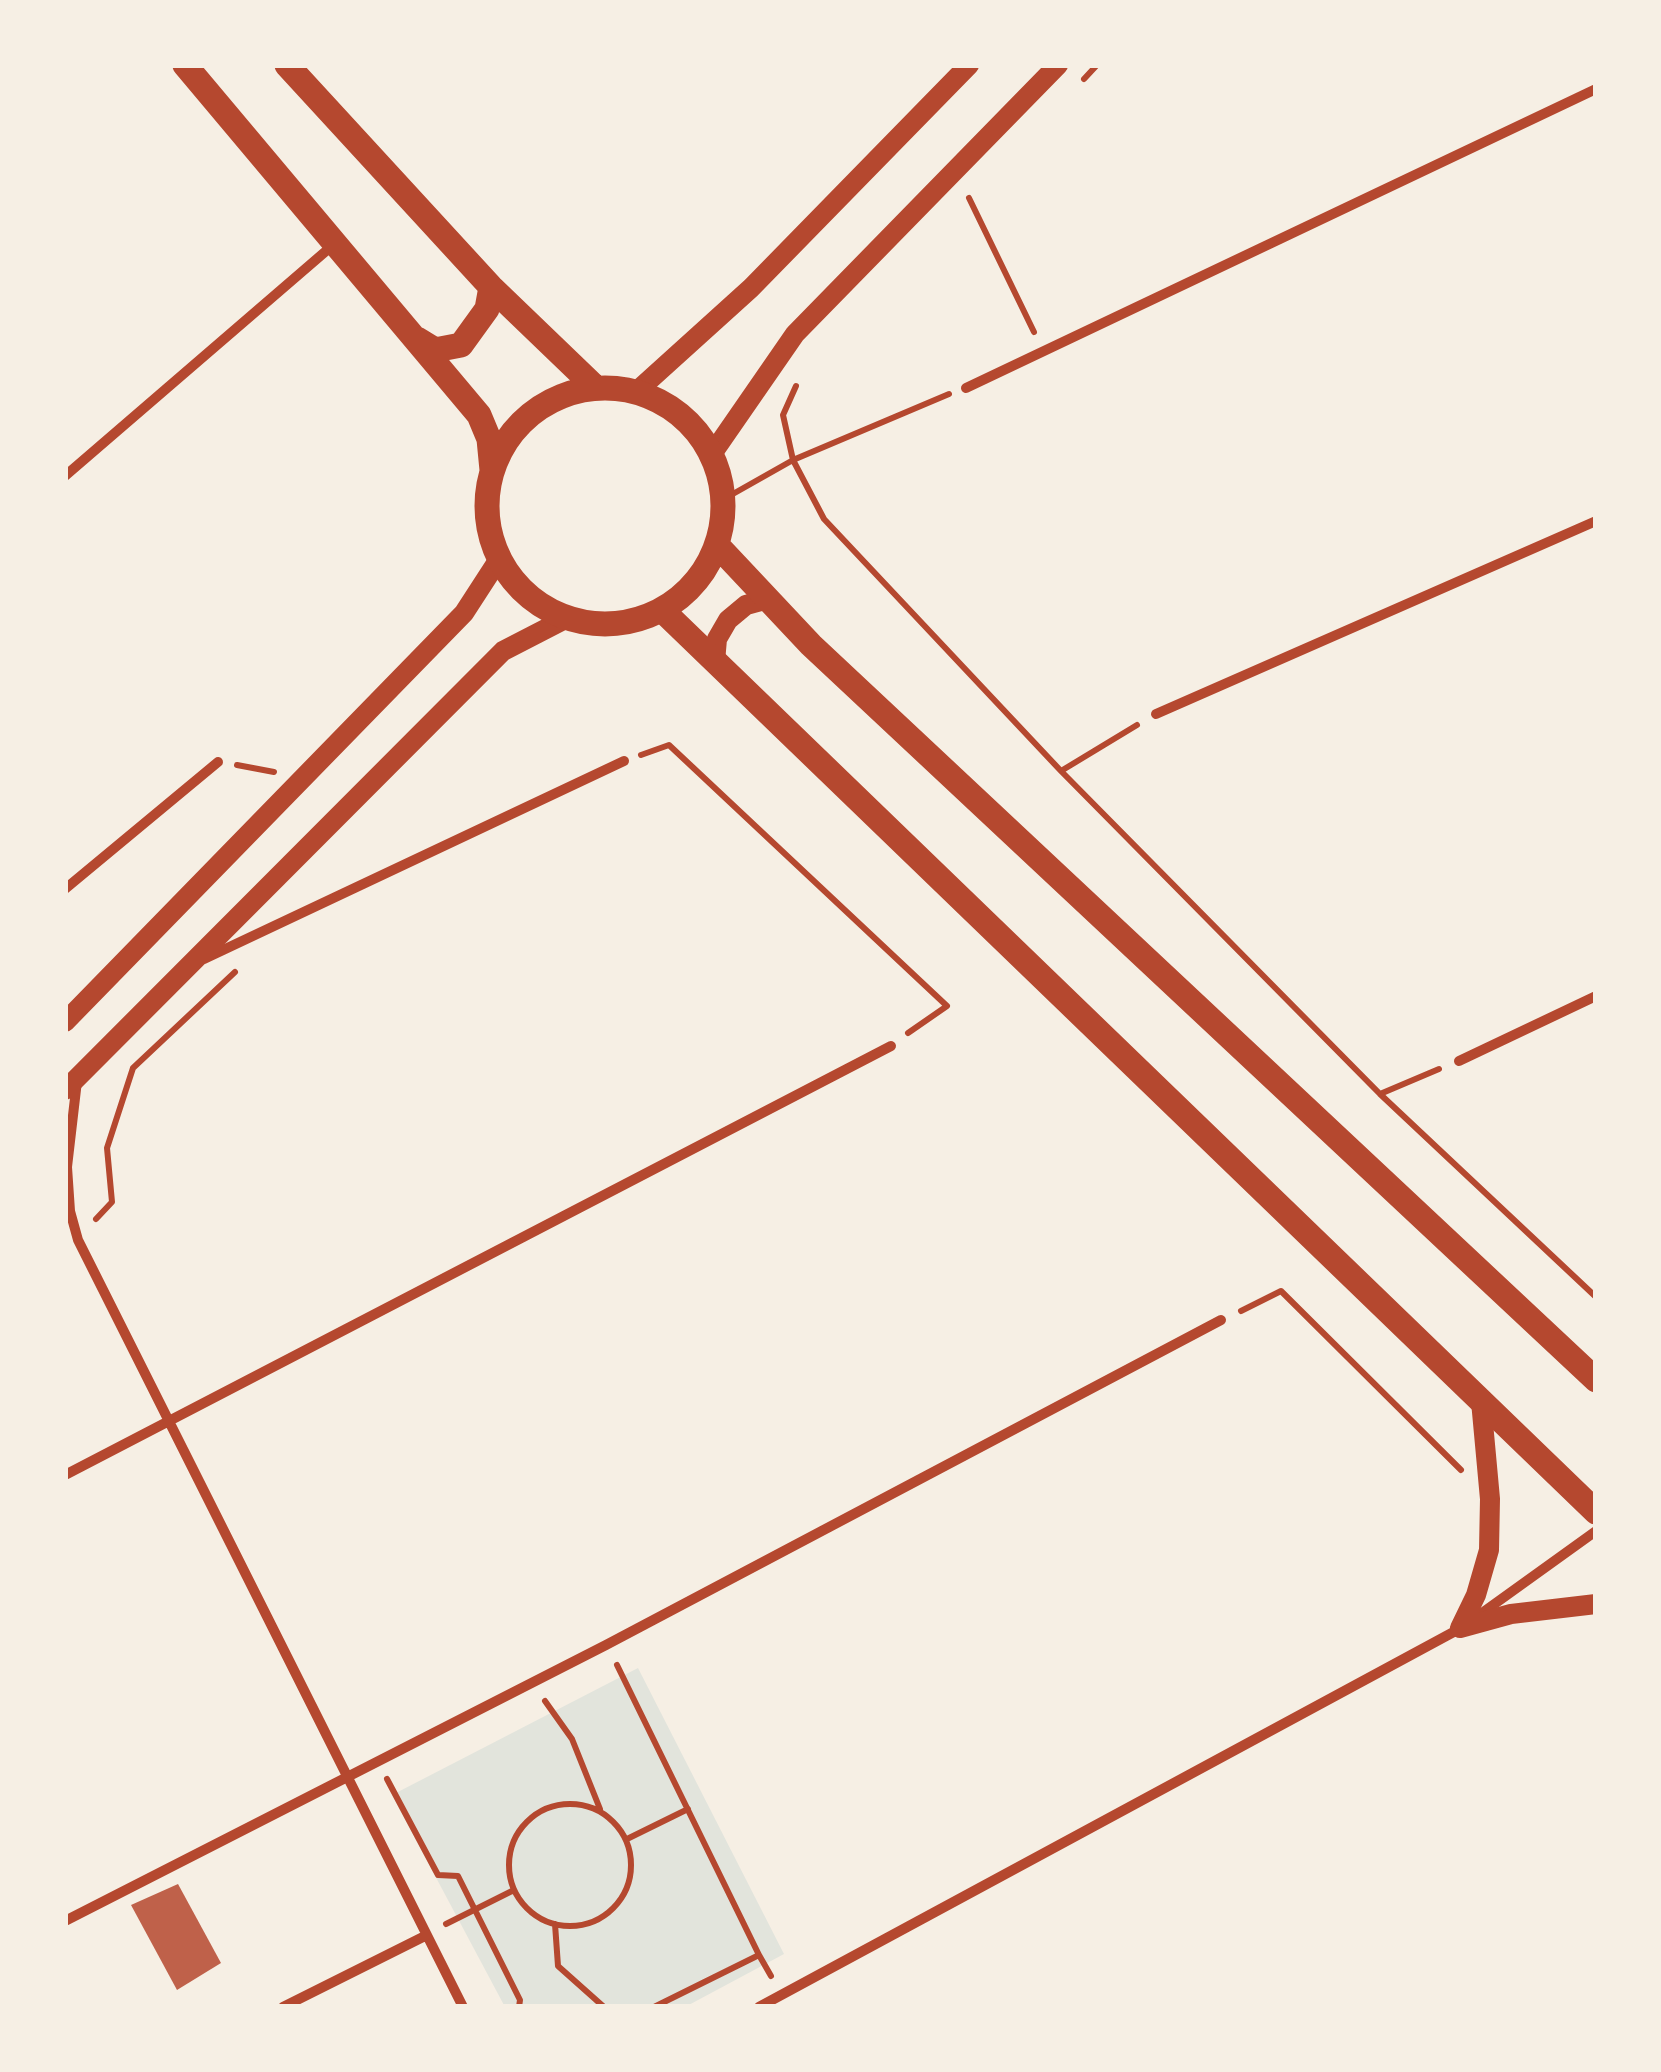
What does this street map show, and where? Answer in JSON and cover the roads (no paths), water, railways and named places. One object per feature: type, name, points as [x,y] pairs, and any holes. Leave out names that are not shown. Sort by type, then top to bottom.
[{"type":"main road","points":[[185,65],[479,415],[488,438],[492,470],[487,515],[499,560],[528,595],[567,618],[606,624],[644,618],[662,610],[696,582],[717,545],[724,499],[712,454],[688,421],[673,408],[636,392],[596,388],[551,401],[532,414],[502,448],[492,470]]},
{"type":"main road","points":[[288,65],[491,287],[596,388]]},
{"type":"main road","points":[[636,392],[751,288],[969,65]]},
{"type":"main road","points":[[712,454],[795,334],[1058,65]]},
{"type":"main road","points":[[413,336],[435,350],[462,345],[487,309],[491,287]]},
{"type":"main road","points":[[717,545],[826,659],[1596,1380]]},
{"type":"main road","points":[[65,1022],[464,614],[499,560]]},
{"type":"main road","points":[[715,662],[717,639],[728,620],[746,605],[768,599]]},
{"type":"main road","points":[[662,610],[1596,1512]]},
{"type":"main road","points":[[71,1084],[504,651],[567,618]]},
{"type":"main road","points":[[1460,1628],[1476,1595],[1489,1550],[1490,1499],[1481,1401]]},
{"type":"main road","points":[[1460,1628],[1511,1614],[1596,1604]]},
{"type":"street","points":[[966,388],[1596,90]]},
{"type":"street","points":[[65,476],[335,243]]},
{"type":"street","points":[[1156,714],[1596,521]]},
{"type":"street","points":[[190,966],[624,761]]},
{"type":"street","points":[[65,889],[218,762]]},
{"type":"street","points":[[1459,1060],[1596,996]]},
{"type":"street","points":[[65,1475],[891,1046]]},
{"type":"street","points":[[71,1084],[68,1167],[70,1211],[78,1240],[462,2007]]},
{"type":"street","points":[[65,1235],[78,1240]]},
{"type":"street","points":[[65,1921],[346,1779],[1221,1320]]},
{"type":"street","points":[[758,2007],[1460,1628],[1596,1532]]},
{"type":"street","points":[[283,2007],[425,1936]]}]
